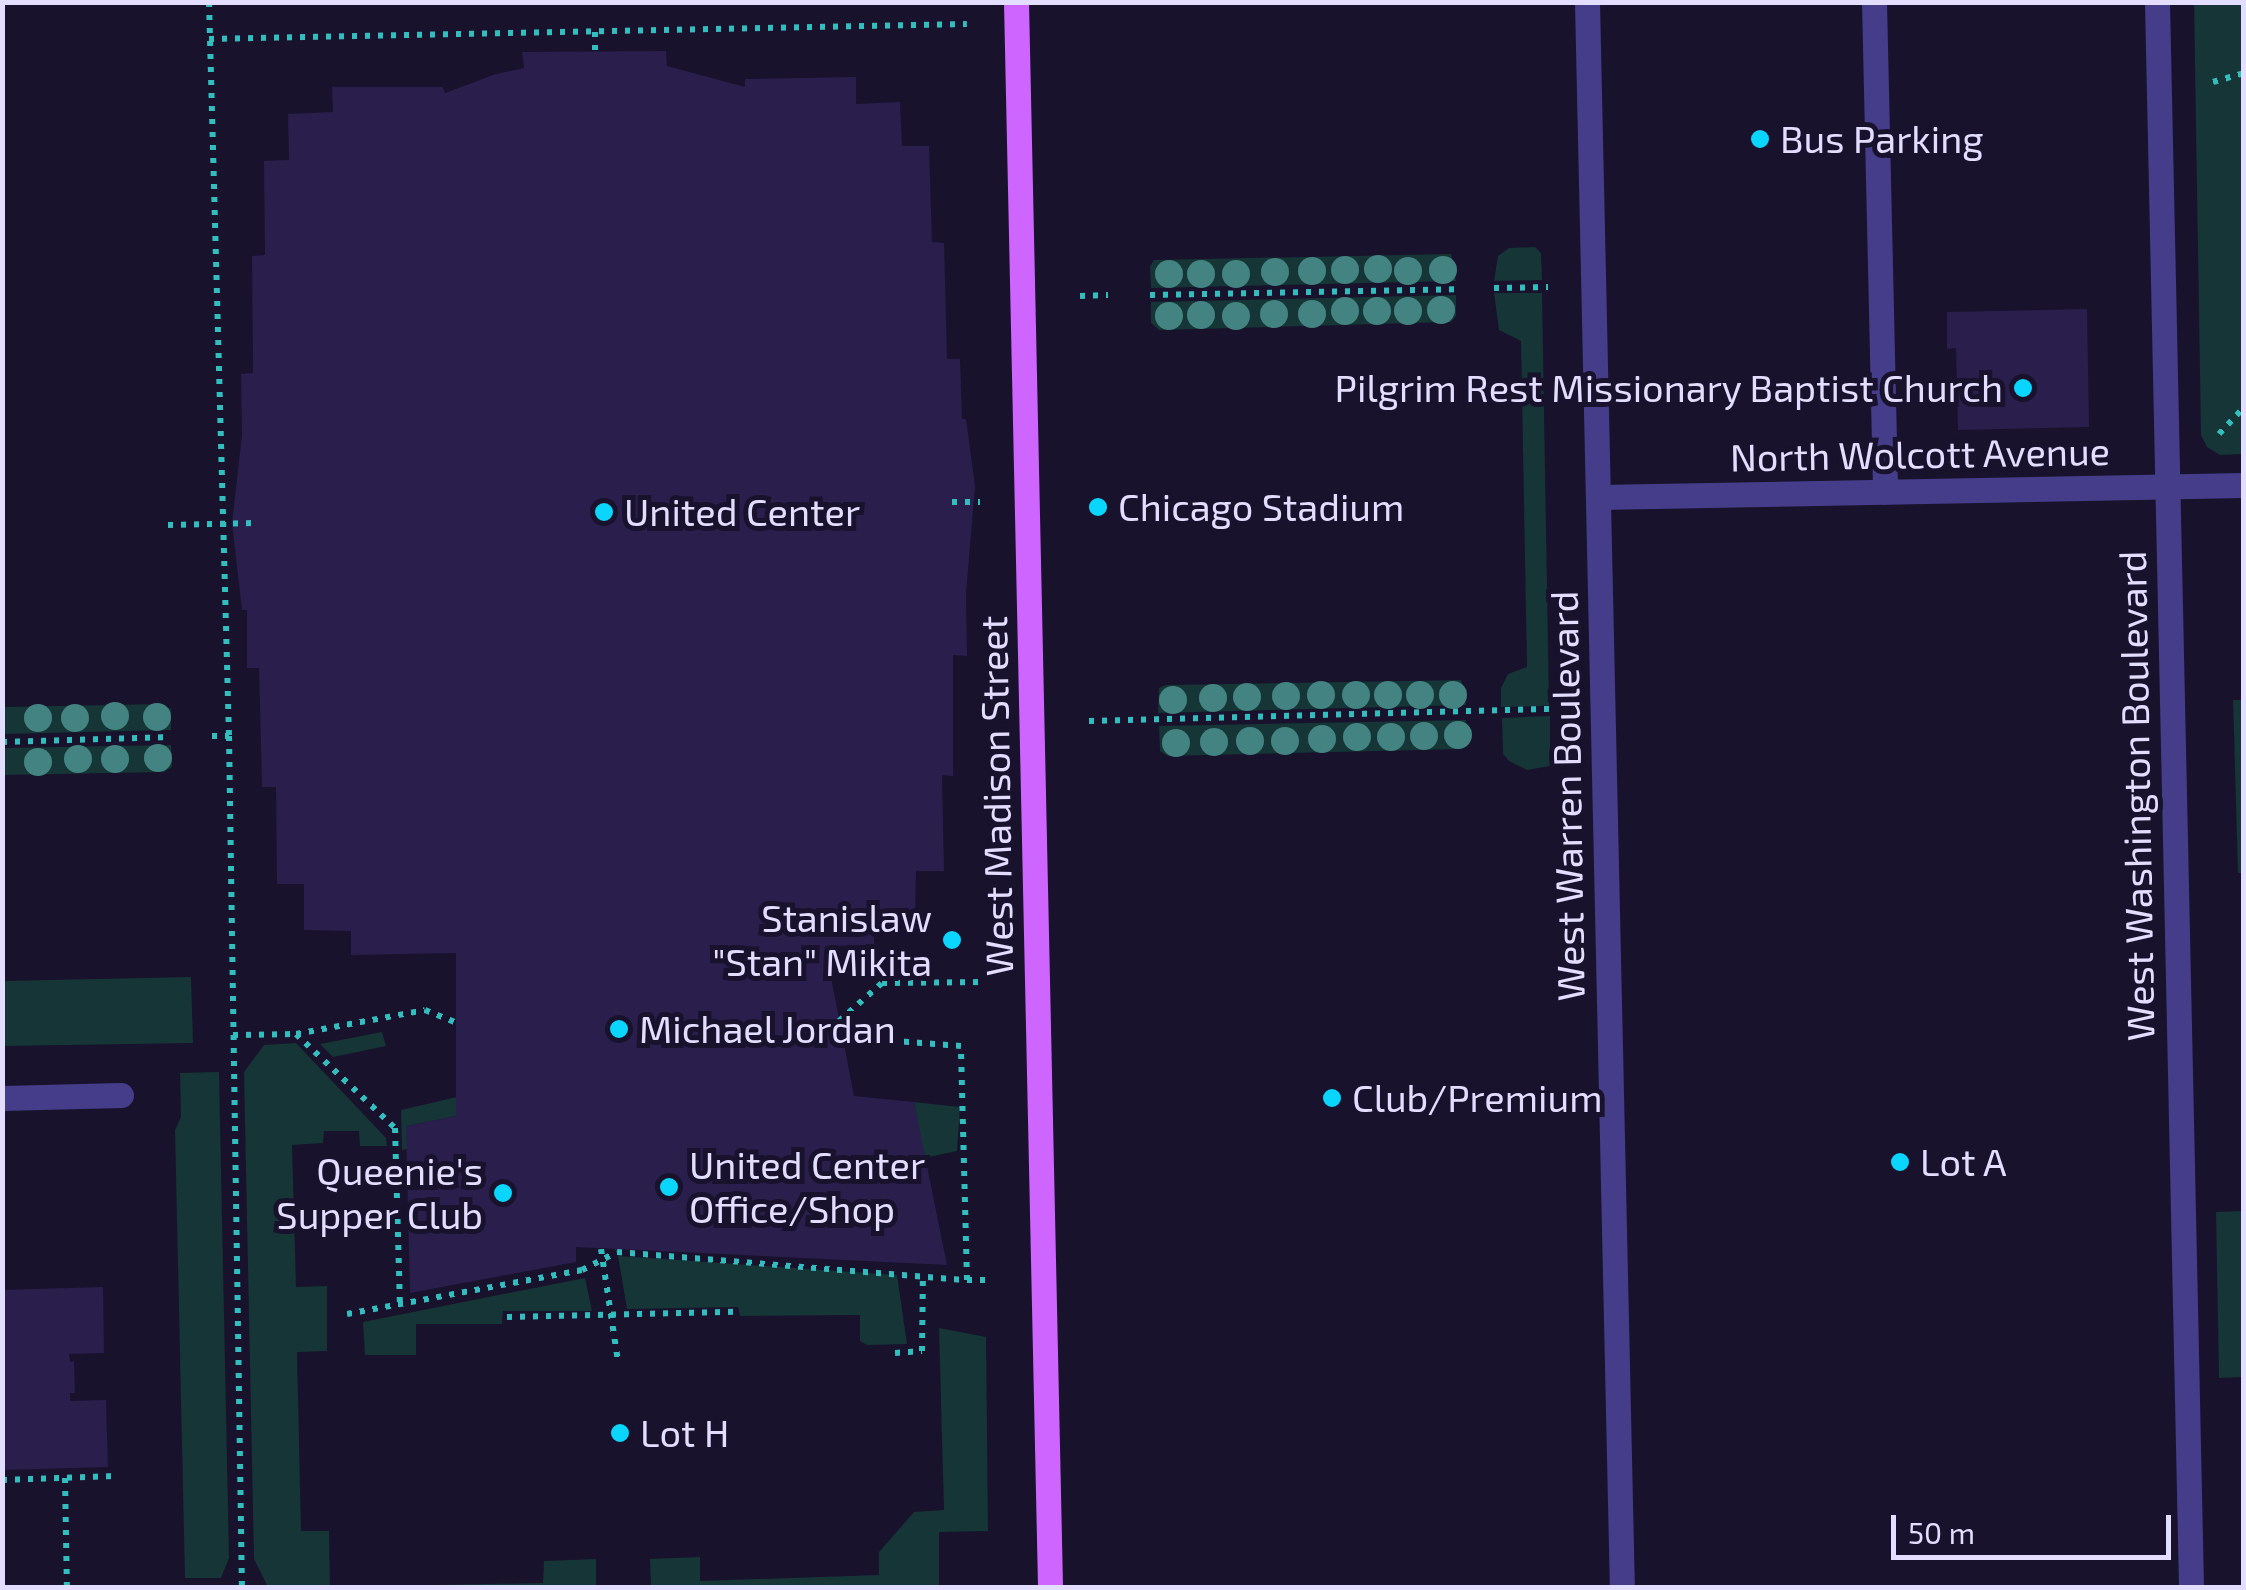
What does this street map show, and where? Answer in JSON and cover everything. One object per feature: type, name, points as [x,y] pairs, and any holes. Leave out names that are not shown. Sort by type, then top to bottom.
[{"type":"main road","name":"West Madison Street","points":[[1016,2],[1050,1588]]},
{"type":"street","name":"West Warren Boulevard","points":[[1587,2],[1622,1588]]},
{"type":"street","points":[[1874,2],[1886,492]]},
{"type":"street","name":"West Washington Boulevard","points":[[2157,2],[2190,1588]]},
{"type":"street","name":"North Wolcott Avenue","points":[[1598,497],[2244,485]]},
{"type":"street","points":[[2,1098],[121,1095]]},
{"type":"path","points":[[209,2],[229,736],[242,1588]]},
{"type":"path","points":[[209,39],[967,24]]},
{"type":"path","points":[[595,32],[596,52]]},
{"type":"path","points":[[2213,82],[2244,73]]},
{"type":"path","points":[[1494,288],[1548,286]]},
{"type":"path","points":[[1150,294],[1456,289]]},
{"type":"path","points":[[1080,296],[1108,296]]},
{"type":"path","points":[[2219,434],[2244,406]]},
{"type":"path","points":[[952,502],[980,502]]},
{"type":"path","points":[[168,525],[256,523]]},
{"type":"path","points":[[1090,720],[1556,710]]},
{"type":"path","points":[[212,736],[229,736]]},
{"type":"path","points":[[2,742],[171,738]]},
{"type":"path","points":[[966,1280],[961,1046],[869,1039],[839,1021],[882,983],[985,982]]},
{"type":"path","points":[[233,1035],[296,1034],[424,1010],[457,1023]]},
{"type":"path","points":[[296,1034],[394,1128],[400,1305]]},
{"type":"path","points":[[601,1249],[618,1361]]},
{"type":"path","points":[[347,1314],[582,1270],[617,1252],[990,1280]]},
{"type":"path","points":[[896,1353],[922,1351],[923,1273]]},
{"type":"path","points":[[508,1317],[735,1312]]},
{"type":"path","points":[[2,1480],[114,1476]]},
{"type":"path","points":[[64,1478],[68,1588]]},
{"type":"green space","points":[[2194,3],[2243,3],[2243,454],[2220,455],[2207,447],[2201,435]]},
{"type":"green space","points":[[1535,247],[1541,253],[1542,280],[1494,281],[1498,256],[1509,248]]},
{"type":"green space","points":[[1451,254],[1456,281],[1151,288],[1150,266],[1154,260]]},
{"type":"green space","points":[[1494,293],[1542,293],[1549,705],[1541,706],[1501,707],[1501,688],[1508,674],[1527,667],[1521,341],[1499,330]]},
{"type":"green space","points":[[1456,295],[1456,316],[1451,322],[1159,330],[1151,323],[1151,302]]},
{"type":"green space","points":[[1461,680],[1466,705],[1158,713],[1159,688],[1166,685]]},
{"type":"green space","points":[[2233,700],[2243,700],[2243,873],[2238,873]]},
{"type":"green space","points":[[162,704],[171,709],[171,730],[3,734],[3,707]]},
{"type":"green space","points":[[1550,716],[1550,766],[1527,770],[1509,761],[1503,754],[1502,718]]},
{"type":"green space","points":[[1466,720],[1462,749],[1168,756],[1160,751],[1159,726]]},
{"type":"green space","points":[[171,745],[172,767],[164,772],[3,775],[3,748]]},
{"type":"green space","points":[[191,977],[193,1043],[3,1046],[3,981]]},
{"type":"green space","points":[[382,1032],[386,1046],[333,1057],[320,1044]]},
{"type":"green space","points":[[296,1043],[386,1138],[387,1146],[360,1146],[359,1131],[324,1131],[323,1143],[292,1145],[296,1287],[327,1286],[327,1351],[297,1352],[301,1531],[329,1531],[330,1587],[268,1587],[254,1559],[244,1072],[264,1045]]},
{"type":"green space","points":[[219,1072],[229,1558],[221,1578],[185,1578],[175,1130],[181,1117],[180,1073]]},
{"type":"green space","points":[[457,1097],[456,1116],[407,1126],[407,1149],[402,1150],[401,1110]]},
{"type":"green space","points":[[914,1102],[960,1107],[957,1151],[924,1158]]},
{"type":"green space","points":[[2243,1211],[2243,1377],[2219,1378],[2216,1212]]},
{"type":"green space","points":[[618,1256],[897,1275],[907,1344],[867,1345],[860,1341],[860,1315],[740,1316],[738,1307],[627,1309]]},
{"type":"green space","points":[[585,1278],[592,1311],[503,1311],[502,1324],[416,1324],[416,1355],[365,1355],[363,1322]]},
{"type":"green space","points":[[939,1328],[986,1337],[988,1531],[939,1532],[939,1587],[651,1587],[650,1559],[700,1557],[700,1581],[879,1575],[879,1552],[914,1512],[944,1510]]},
{"type":"green space","points":[[596,1559],[596,1587],[330,1587],[543,1583],[544,1561]]},
{"type":"building","name":"United Center","points":[[666,51],[667,66],[745,87],[745,79],[856,77],[856,104],[900,102],[902,146],[929,146],[932,242],[944,243],[947,359],[960,359],[962,419],[966,419],[975,486],[966,594],[967,656],[953,655],[953,776],[942,775],[944,871],[916,871],[915,917],[874,917],[874,945],[825,946],[854,1096],[914,1102],[947,1265],[576,1247],[576,1262],[410,1293],[406,1126],[456,1116],[456,953],[351,955],[351,931],[304,930],[304,884],[277,884],[276,787],[262,787],[259,668],[247,668],[247,610],[242,610],[232,523],[242,435],[241,374],[253,373],[252,256],[265,255],[264,161],[289,160],[288,114],[333,112],[332,87],[443,87],[445,93],[524,68],[522,52]]},
{"type":"building","name":"Pilgrim Rest Missionary Baptist Church","points":[[2087,309],[2089,427],[1958,430],[1956,348],[1947,349],[1947,312]]},
{"type":"building","points":[[103,1287],[104,1353],[69,1354],[70,1362],[74,1361],[75,1393],[70,1393],[70,1401],[106,1400],[108,1467],[2,1470],[2,1290]]},
{"type":"place","name":"Bus Parking","points":[[1760,139]]},
{"type":"place","name":"Pilgrim Rest Missionary Baptist Church","points":[[2023,388]]},
{"type":"place","name":"Chicago Stadium","points":[[1098,507]]},
{"type":"place","name":"United Center","points":[[604,512]]},
{"type":"place","name":"Stanislaw \"Stan\" Mikita","points":[[952,940]]},
{"type":"place","name":"Michael Jordan","points":[[619,1029]]},
{"type":"place","name":"Club/Premium","points":[[1332,1098]]},
{"type":"place","name":"Lot A","points":[[1900,1162]]},
{"type":"place","name":"United Center Office/Shop","points":[[669,1187]]},
{"type":"place","name":"Queenie's Supper Club","points":[[503,1193]]},
{"type":"place","name":"Lot H","points":[[620,1433]]}]
